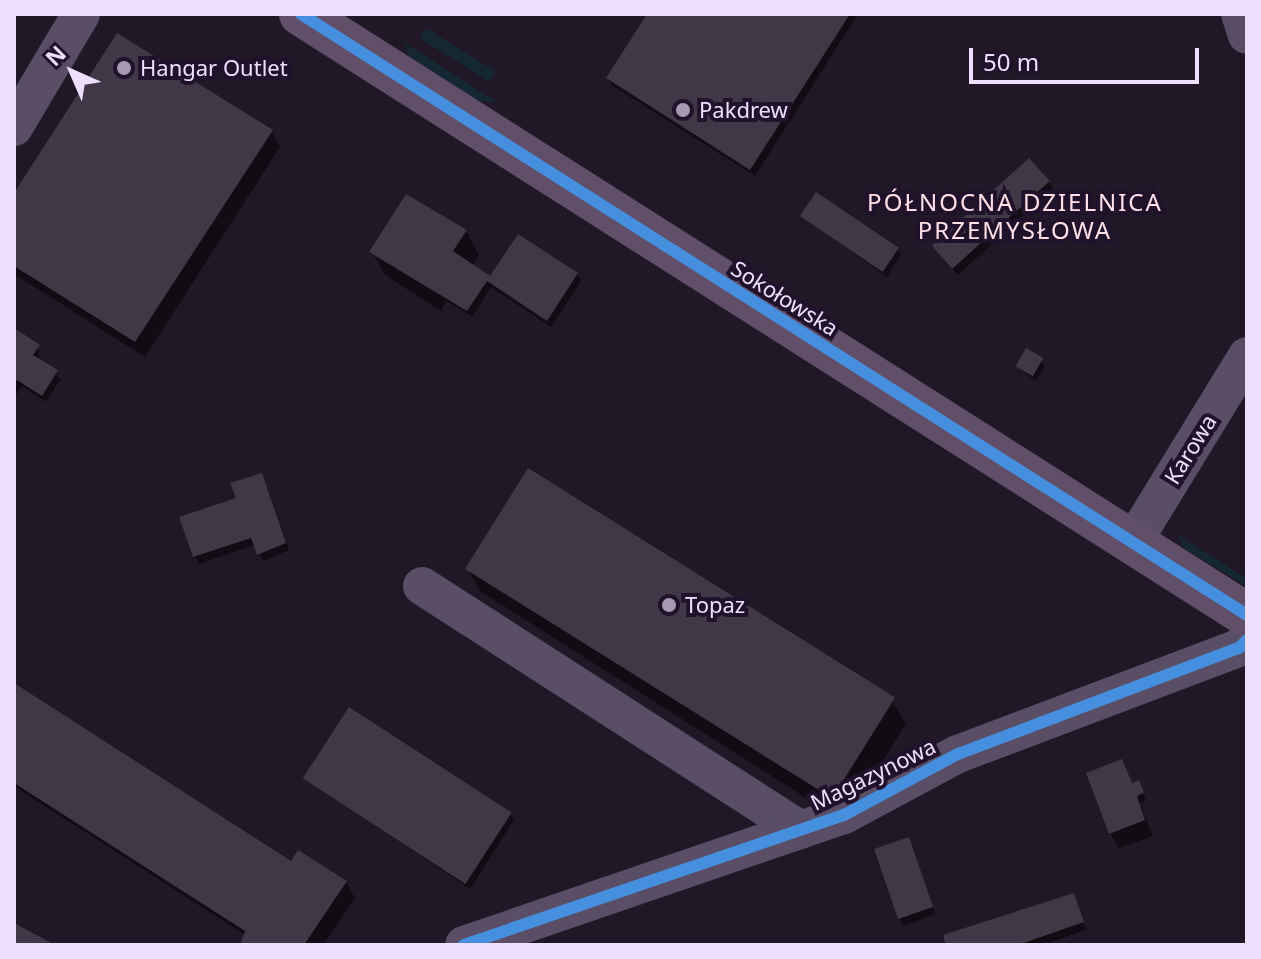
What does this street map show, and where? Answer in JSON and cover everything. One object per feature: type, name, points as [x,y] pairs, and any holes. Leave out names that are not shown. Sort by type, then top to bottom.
[{"type":"main road","name":"Sokołowska","points":[[301,14],[1247,615]]},
{"type":"street","points":[[19,105],[81,14]]},
{"type":"street","points":[[1240,14],[1247,35]]},
{"type":"street","name":"Karowa","points":[[1133,542],[1247,356]]},
{"type":"street","points":[[422,586],[800,830]]},
{"type":"street","name":"Magazynowa","points":[[464,945],[844,815],[958,754],[1239,648],[1247,640]]},
{"type":"shaded area","points":[[426,28],[496,71],[489,82],[420,38]]},
{"type":"shaded area","points":[[405,43],[497,102],[475,100],[409,57]]},
{"type":"shaded area","points":[[1178,535],[1247,579],[1247,587],[1184,548]]},
{"type":"building","points":[[647,14],[850,14],[750,170],[606,78]]},
{"type":"building","points":[[117,33],[273,130],[135,342],[14,266],[14,193]]},
{"type":"building","points":[[1029,158],[1050,181],[952,269],[932,246]]},
{"type":"building","points":[[816,192],[899,248],[883,272],[800,216]]},
{"type":"building","points":[[406,194],[467,230],[453,251],[490,276],[518,234],[578,273],[547,321],[487,281],[467,311],[369,252]]},
{"type":"building","points":[[14,328],[40,345],[33,355],[58,370],[42,396],[17,380],[14,386]]},
{"type":"building","points":[[1026,348],[1043,358],[1033,376],[1016,366]]},
{"type":"building","points":[[528,468],[895,697],[832,798],[465,569]]},
{"type":"building","points":[[262,473],[286,543],[257,555],[251,538],[193,557],[179,517],[236,498],[230,483]]},
{"type":"building","points":[[14,683],[291,861],[298,850],[347,881],[304,945],[240,945],[245,931],[14,783]]},
{"type":"building","points":[[349,707],[512,813],[465,884],[303,778]]},
{"type":"building","points":[[1122,759],[1132,783],[1139,780],[1144,793],[1137,796],[1145,820],[1109,834],[1086,773]]},
{"type":"building","points":[[909,837],[933,907],[898,919],[874,849]]},
{"type":"building","points":[[1074,893],[1084,922],[1018,945],[946,945],[943,935]]},
{"type":"building","points":[[14,923],[55,945],[14,945]]},
{"type":"cycle path","points":[[301,14],[1247,615]]},
{"type":"cycle path","points":[[464,945],[844,815],[958,754],[1239,648],[1247,640]]},
{"type":"place","name":"Hangar Outlet","points":[[124,68]]},
{"type":"place","name":"Pakdrew","points":[[683,110]]},
{"type":"place","name":"Topaz","points":[[669,605]]},
{"type":"district","name":"PÓŁNOCNA DZIELNICA PRZEMYSŁOWA","points":[[1015,216]]}]
